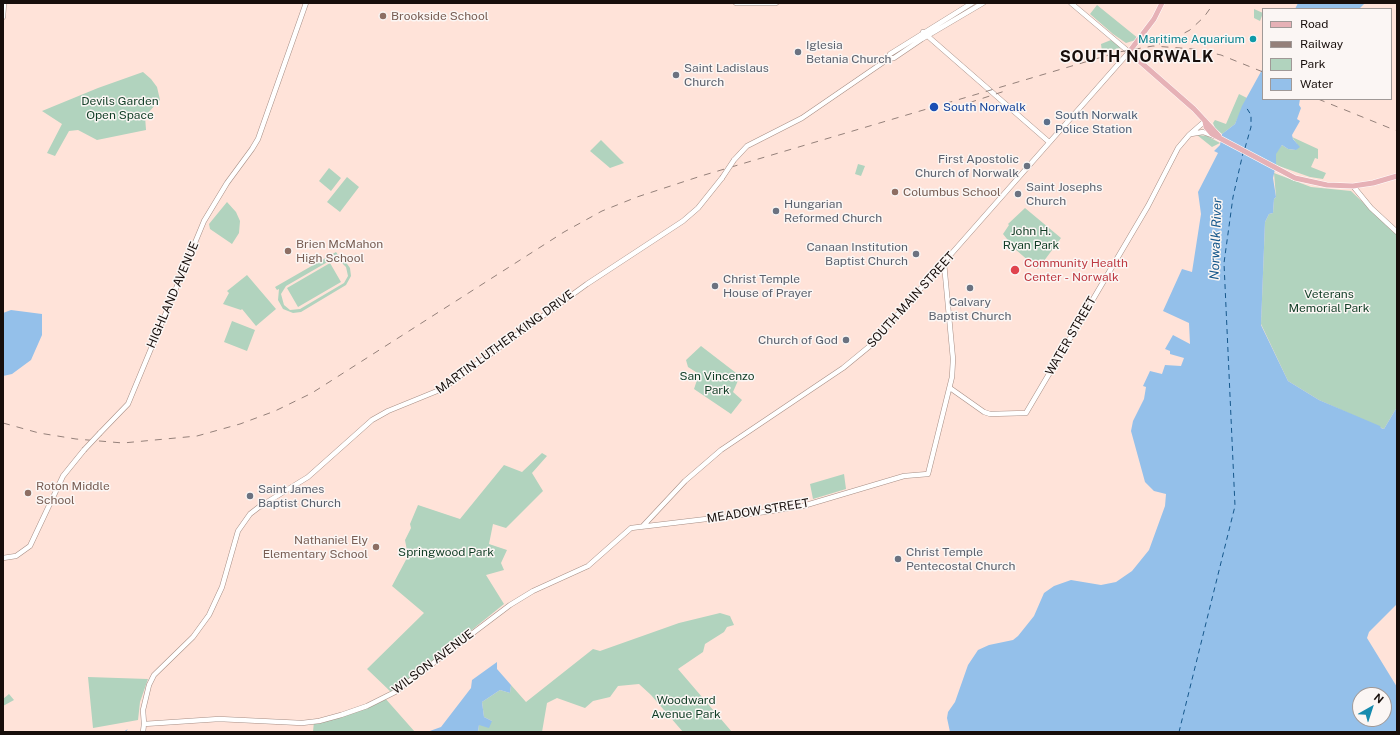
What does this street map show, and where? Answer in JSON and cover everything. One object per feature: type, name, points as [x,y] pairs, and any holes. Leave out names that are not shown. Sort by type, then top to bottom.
[{"type":"main road","points":[[3,16],[4,3]]},
{"type":"main road","name":"HIGHLAND AVENUE","points":[[3,558],[16,556],[30,546],[63,476],[84,450],[128,404],[204,221],[227,182],[255,144],[306,3]]},
{"type":"main road","points":[[736,3],[776,3]]},
{"type":"main road","name":"MARTIN LUTHER KING DRIVE","points":[[925,34],[972,3]]},
{"type":"main road","name":"MARTIN LUTHER KING DRIVE","points":[[144,724],[144,698],[151,680],[162,665],[196,633],[209,615],[222,587],[238,531],[250,514],[308,477],[372,420],[395,408],[430,396],[446,386],[587,284],[683,221],[698,208],[734,160],[747,146],[802,118],[888,59],[890,54],[983,3]]},
{"type":"main road","points":[[1071,3],[1129,52],[1205,121],[1218,138]]},
{"type":"main road","points":[[1129,52],[1154,19],[1162,3]]},
{"type":"main road","points":[[925,34],[1049,142]]},
{"type":"main road","name":"SOUTH MAIN STREET","points":[[642,527],[685,481],[721,450],[864,352],[884,332],[1129,52]]},
{"type":"main road","name":"WATER STREET","points":[[950,388],[984,412],[990,414],[1026,413],[1148,206],[1177,150],[1189,135],[1205,121]]},
{"type":"main road","points":[[1189,135],[1203,132],[1218,138],[1280,171],[1310,182],[1353,186],[1373,183],[1397,176]]},
{"type":"main road","points":[[1353,186],[1371,208],[1397,232]]},
{"type":"main road","points":[[944,263],[953,359],[950,388]]},
{"type":"main road","name":"MEADOW STREET","points":[[633,528],[803,506],[904,476],[928,474],[950,388]]},
{"type":"main road","name":"WILSON AVENUE","points":[[144,724],[219,719],[312,722],[367,706],[389,696],[409,682],[471,633],[521,597],[588,566],[625,533],[633,528]]},
{"type":"main road","points":[[143,732],[144,724]]},
{"type":"green space","points":[[1097,5],[1139,39],[1126,43],[1113,34],[1090,14]]},
{"type":"green space","points":[[1254,9],[1262,13],[1260,21],[1254,18]]},
{"type":"green space","points":[[1111,40],[1122,48],[1102,52],[1101,44]]},
{"type":"green space","name":"Devils Garden Open Space","points":[[143,72],[157,87],[160,100],[145,116],[146,130],[97,140],[78,130],[69,131],[55,156],[47,153],[62,124],[42,111],[98,88]]},
{"type":"green space","points":[[1239,94],[1247,98],[1235,124],[1222,134],[1215,128],[1213,123],[1215,120],[1226,124]]},
{"type":"green space","points":[[1197,135],[1207,136],[1220,143],[1212,147]]},
{"type":"green space","points":[[1292,137],[1318,149],[1318,159],[1315,158],[1311,167],[1326,173],[1323,179],[1310,177],[1276,165],[1276,152],[1282,145],[1288,149],[1296,150],[1297,144]]},
{"type":"green space","points":[[601,140],[624,163],[610,168],[590,151]]},
{"type":"green space","points":[[858,164],[865,166],[861,176],[855,174]]},
{"type":"green space","points":[[329,168],[341,178],[331,191],[319,181]]},
{"type":"green space","name":"Veterans Memorial Park","points":[[1274,173],[1311,187],[1351,191],[1397,235],[1397,407],[1384,429],[1319,400],[1288,381],[1261,324],[1265,222],[1269,214],[1273,213],[1274,199],[1276,197]]},
{"type":"green space","points":[[347,177],[359,187],[340,212],[327,202]]},
{"type":"green space","points":[[227,202],[236,212],[240,221],[239,233],[232,244],[210,229],[209,224]]},
{"type":"green space","name":"John H. Ryan Park","points":[[1025,208],[1061,238],[1038,269],[1015,249],[1003,234],[1009,225],[1008,224]]},
{"type":"green space","points":[[336,252],[338,255],[336,257],[345,261],[350,268],[351,276],[346,285],[301,312],[293,313],[283,309],[278,300],[279,289],[277,290],[275,287]],"holes":[[[331,260],[340,261],[346,267],[348,276],[344,283],[300,309],[290,310],[284,305],[281,294],[286,286]]]},
{"type":"green space","points":[[330,263],[341,282],[298,307],[287,288]]},
{"type":"green space","points":[[247,275],[276,309],[256,326],[242,309],[241,310],[223,304],[229,293],[227,291]]},
{"type":"green space","points":[[232,321],[255,330],[247,351],[224,342]]},
{"type":"green space","name":"San Vincenzo Park","points":[[701,346],[740,376],[733,392],[742,400],[731,414],[694,389],[699,374],[688,367],[686,360]]},
{"type":"green space","name":"Springwood Park","points":[[542,453],[547,456],[532,473],[543,491],[506,528],[493,524],[489,544],[507,550],[501,563],[504,570],[486,575],[504,604],[392,693],[367,669],[424,613],[392,586],[408,556],[405,540],[411,528],[410,524],[418,505],[460,519],[504,465],[522,472]]},
{"type":"green space","points":[[844,474],[846,489],[813,499],[810,484]]},
{"type":"green space","name":"Woodward Avenue Park","points":[[720,613],[730,616],[734,625],[727,627],[724,632],[705,644],[703,652],[678,669],[732,732],[683,732],[651,695],[639,684],[618,686],[610,697],[593,701],[585,708],[557,698],[547,703],[542,732],[478,732],[479,725],[492,721],[484,717],[482,702],[500,690],[510,693],[511,685],[526,702],[593,649],[600,651],[679,623]]},
{"type":"green space","points":[[88,677],[148,679],[140,702],[138,720],[93,728]]},
{"type":"green space","points":[[9,694],[14,700],[3,706],[3,699]]},
{"type":"green space","points":[[384,697],[415,732],[313,732],[314,721],[333,718]]},
{"type":"water","points":[[1298,3],[1365,3],[1360,8],[1296,8]]},
{"type":"water","name":"Norwalk River","points":[[1262,70],[1262,100],[1300,100],[1299,105],[1301,108],[1297,119],[1300,121],[1292,135],[1293,139],[1300,147],[1296,150],[1288,149],[1282,145],[1276,154],[1276,165],[1273,178],[1276,197],[1274,199],[1273,213],[1269,214],[1265,222],[1261,325],[1288,381],[1319,400],[1384,429],[1397,407],[1397,604],[1369,632],[1367,638],[1397,687],[1397,732],[950,732],[947,718],[948,712],[955,702],[968,665],[978,650],[989,645],[1013,640],[1018,636],[1034,616],[1044,593],[1054,586],[1071,580],[1101,585],[1116,582],[1132,571],[1149,550],[1165,506],[1166,494],[1154,491],[1145,482],[1131,431],[1133,421],[1144,399],[1146,387],[1143,386],[1150,371],[1162,374],[1165,365],[1181,366],[1184,358],[1170,354],[1170,351],[1165,349],[1173,335],[1190,344],[1189,323],[1163,311],[1182,269],[1192,272],[1201,214],[1198,192],[1218,153],[1214,151],[1220,145],[1222,134],[1235,124],[1242,106]]},
{"type":"water","points":[[11,310],[42,314],[42,335],[31,360],[12,374],[3,376],[3,313]]},
{"type":"water","points":[[497,662],[497,669],[511,685],[510,693],[500,690],[482,702],[484,717],[492,721],[489,728],[479,725],[478,732],[427,732],[441,727],[471,688],[472,680]]},
{"type":"ferry route","points":[[1245,148],[1251,127],[1251,115],[1246,107]]},
{"type":"ferry route","points":[[1179,732],[1235,506],[1224,263],[1233,197],[1243,153]]},
{"type":"railway","points":[[1159,44],[1173,39],[1190,30],[1204,17],[1214,3]]},
{"type":"railway","points":[[3,423],[39,433],[76,439],[123,443],[197,436],[240,424],[275,411],[312,393],[564,232],[602,211],[637,197],[701,176],[1119,52],[1153,46],[1194,49],[1221,55],[1262,72]]},
{"type":"railway","points":[[956,107],[1005,91]]},
{"type":"railway","points":[[1320,100],[1397,131]]},
{"type":"place","name":"Brookside School","points":[[383,16]]},
{"type":"place","name":"Maritime Aquarium","points":[[1253,39]]},
{"type":"place","name":"Iglesia Betania Church","points":[[798,52]]},
{"type":"place","name":"Saint Ladislaus Church","points":[[676,75]]},
{"type":"place","name":"South Norwalk","points":[[934,107]]},
{"type":"place","name":"South Norwalk Police Station","points":[[1047,122]]},
{"type":"place","name":"First Apostolic Church of Norwalk","points":[[1027,166]]},
{"type":"place","name":"Columbus School","points":[[895,192]]},
{"type":"place","name":"Saint Josephs Church","points":[[1018,194]]},
{"type":"place","name":"Hungarian Reformed Church","points":[[776,211]]},
{"type":"place","name":"Brien McMahon High School","points":[[288,251]]},
{"type":"place","name":"Canaan Institution Baptist Church","points":[[916,254]]},
{"type":"place","name":"Community Health Center - Norwalk","points":[[1015,270]]},
{"type":"place","name":"Christ Temple House of Prayer","points":[[715,286]]},
{"type":"place","name":"Calvary Baptist Church","points":[[970,288]]},
{"type":"place","name":"Church of God","points":[[846,340]]},
{"type":"place","name":"Roton Middle School","points":[[28,493]]},
{"type":"place","name":"Saint James Baptist Church","points":[[250,496]]},
{"type":"place","name":"Nathaniel Ely Elementary School","points":[[376,547]]},
{"type":"place","name":"Christ Temple Pentecostal Church","points":[[898,559]]},
{"type":"district","name":"SOUTH NORWALK","points":[[1137,57]]}]
